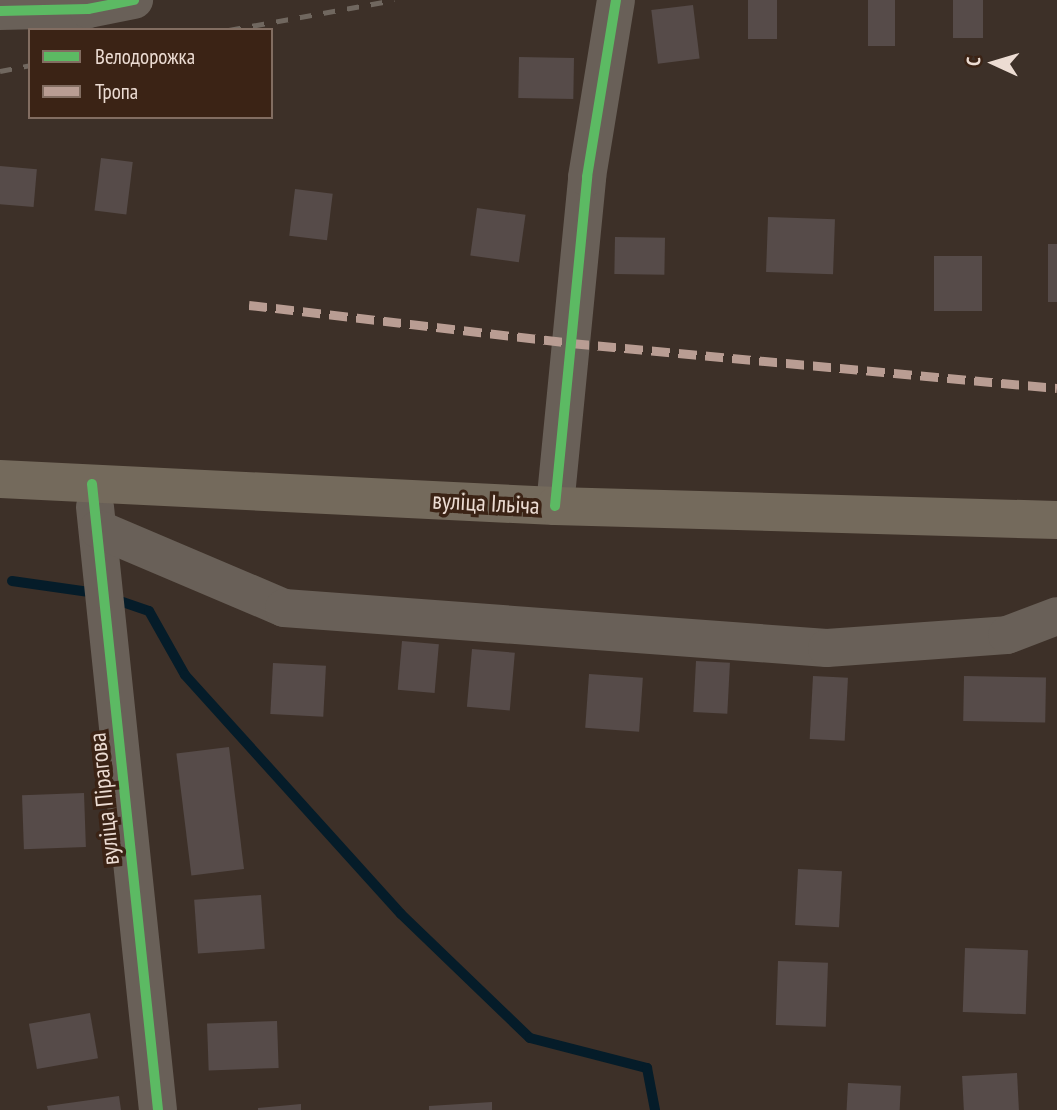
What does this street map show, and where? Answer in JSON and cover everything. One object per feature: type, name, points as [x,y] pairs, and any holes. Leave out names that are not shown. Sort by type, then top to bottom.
[{"type":"main road","name":"вуліца Ільіча","points":[[0,479],[555,506],[1057,520]]},
{"type":"street","points":[[0,11],[88,9],[134,0]]},
{"type":"street","points":[[555,506],[587,177],[617,0]]},
{"type":"street","name":"вуліца Пірагова","points":[[92,484],[158,1110]]},
{"type":"street","points":[[98,529],[284,608],[827,648],[1007,635],[1057,616]]},
{"type":"building","points":[[748,0],[777,0],[777,39],[748,39]]},
{"type":"building","points":[[868,0],[895,0],[895,46],[868,46]]},
{"type":"building","points":[[953,0],[983,0],[983,38],[953,38]]},
{"type":"building","points":[[693,5],[700,59],[658,64],[651,10]]},
{"type":"building","points":[[519,57],[574,58],[573,99],[518,98]]},
{"type":"building","points":[[101,158],[133,162],[126,215],[95,211]]},
{"type":"building","points":[[0,166],[37,169],[34,207],[0,204]]},
{"type":"building","points":[[295,189],[333,194],[327,240],[289,236]]},
{"type":"building","points":[[477,208],[526,215],[519,262],[470,256]]},
{"type":"building","points":[[768,217],[835,219],[833,274],[766,272]]},
{"type":"building","points":[[615,237],[665,238],[664,275],[614,274]]},
{"type":"building","points":[[1048,244],[1057,244],[1057,302],[1048,302]]},
{"type":"building","points":[[934,256],[982,256],[982,311],[934,311]]},
{"type":"building","points":[[402,641],[439,644],[435,693],[398,690]]},
{"type":"building","points":[[472,649],[515,653],[510,711],[467,707]]},
{"type":"building","points":[[696,661],[730,663],[727,714],[693,712]]},
{"type":"building","points":[[273,663],[326,666],[323,717],[270,714]]},
{"type":"building","points":[[589,674],[643,678],[639,732],[585,728]]},
{"type":"building","points":[[813,676],[848,678],[845,741],[810,739]]},
{"type":"building","points":[[964,676],[1046,677],[1045,722],[963,721]]},
{"type":"building","points":[[229,747],[244,869],[191,876],[176,753]]},
{"type":"building","points":[[84,793],[86,847],[24,849],[22,795]]},
{"type":"building","points":[[798,869],[842,871],[839,927],[795,925]]},
{"type":"building","points":[[261,895],[265,949],[198,954],[194,900]]},
{"type":"building","points":[[965,948],[1028,950],[1026,1014],[963,1012]]},
{"type":"building","points":[[778,961],[828,963],[826,1027],[776,1025]]},
{"type":"building","points":[[90,1013],[98,1058],[37,1069],[29,1024]]},
{"type":"building","points":[[277,1021],[279,1068],[209,1070],[207,1023]]},
{"type":"building","points":[[1017,1073],[1019,1110],[964,1110],[962,1076]]},
{"type":"building","points":[[848,1083],[901,1086],[900,1110],[847,1110]]},
{"type":"building","points":[[119,1096],[121,1110],[48,1110],[47,1106]]},
{"type":"building","points":[[492,1102],[492,1110],[429,1110],[429,1106]]},
{"type":"building","points":[[301,1104],[301,1110],[258,1110],[258,1108]]},
{"type":"waterway","points":[[12,581],[96,593]]},
{"type":"waterway","points":[[111,598],[149,611],[185,675],[401,914],[530,1038],[647,1068],[655,1110]]},
{"type":"railway","points":[[240,28],[394,0]]},
{"type":"railway","points":[[0,71],[28,65]]},
{"type":"marked path","points":[[249,305],[571,343],[1057,388]]},
{"type":"cycle path","points":[[0,11],[88,9],[134,0]]},
{"type":"cycle path","points":[[555,506],[587,177],[616,0]]},
{"type":"cycle path","points":[[92,484],[158,1110]]}]
